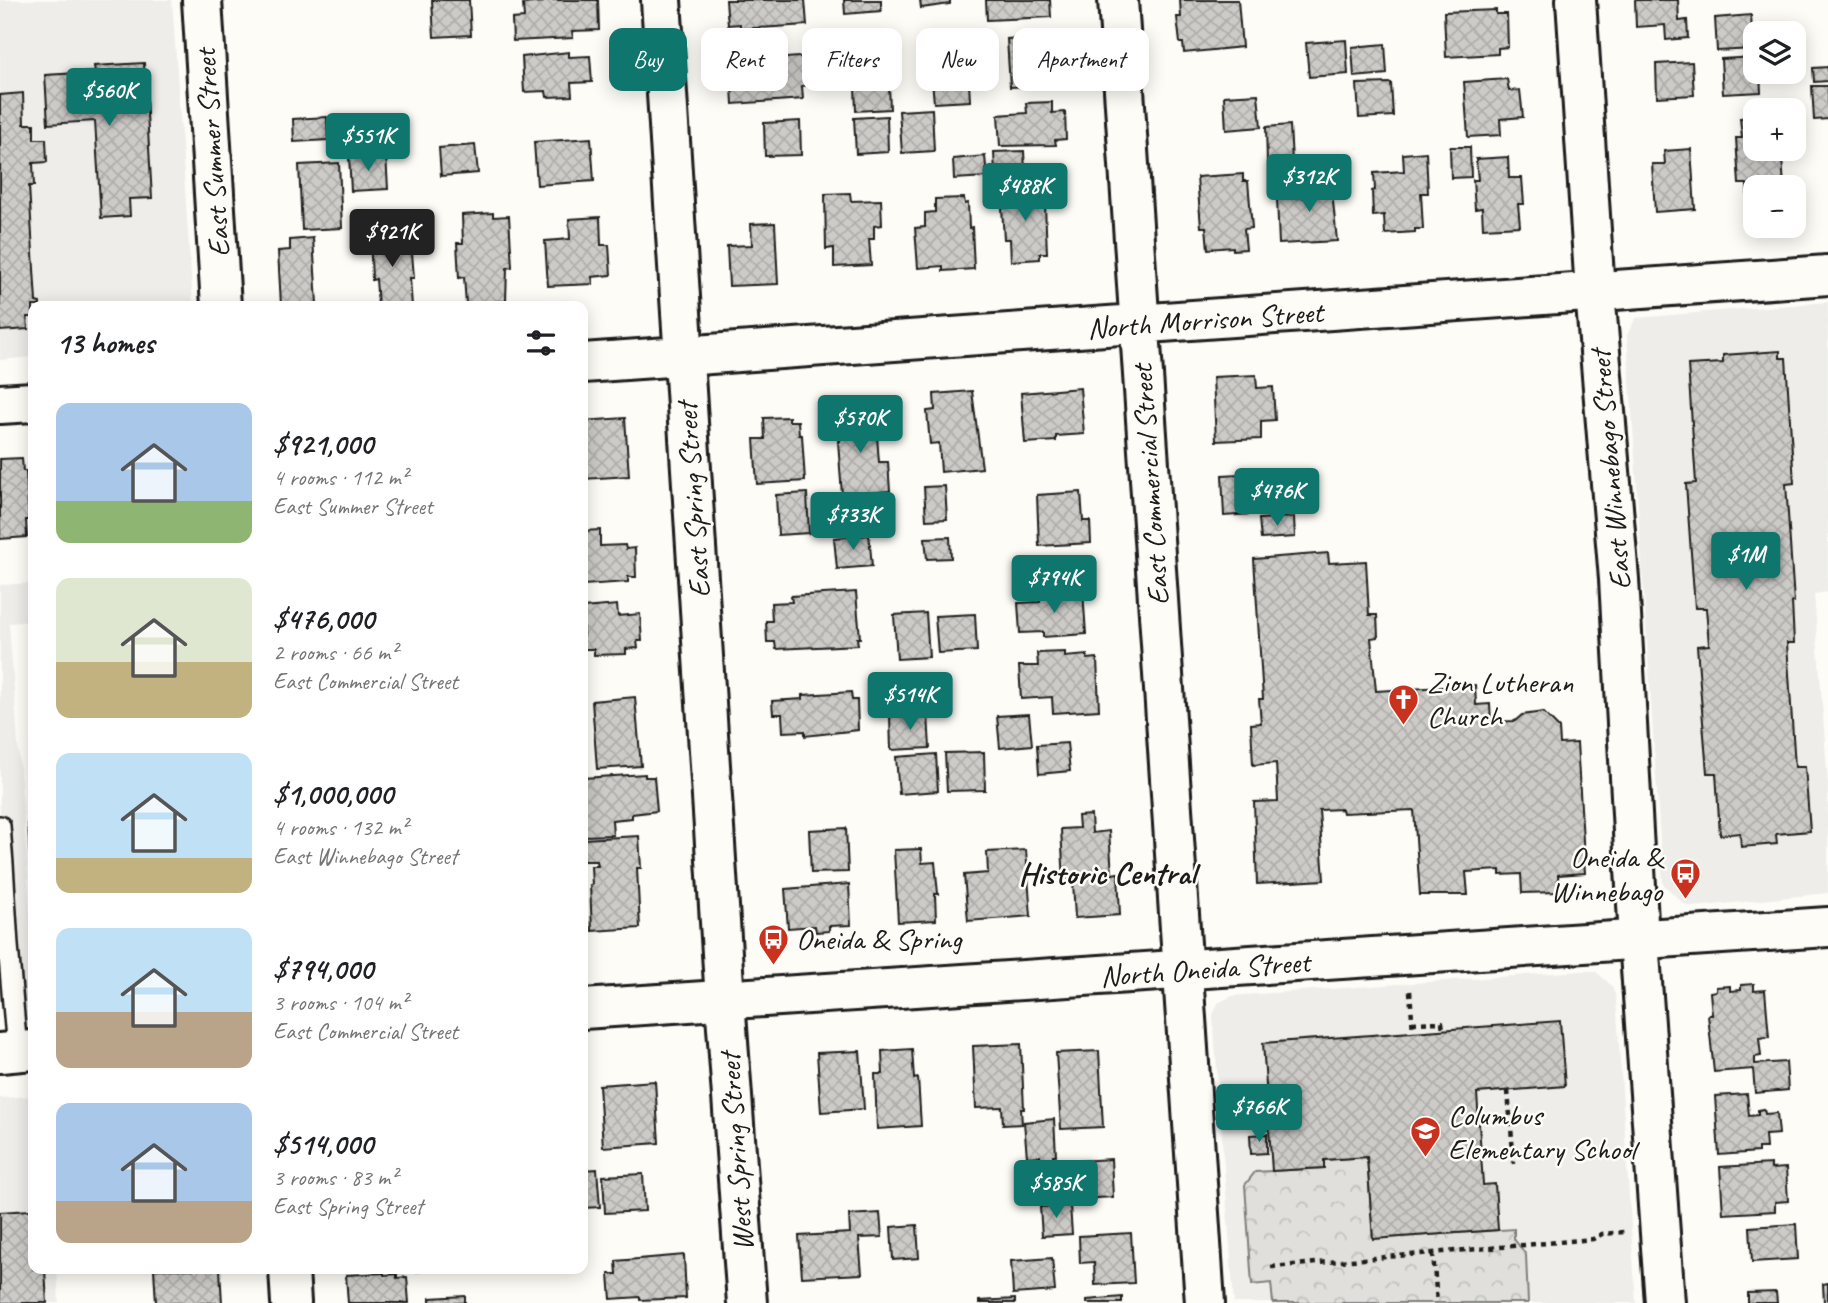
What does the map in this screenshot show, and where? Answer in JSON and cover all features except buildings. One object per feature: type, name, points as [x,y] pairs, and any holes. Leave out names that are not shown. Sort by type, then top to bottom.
[{"type":"street","name":"East Summer Street","points":[[202,0],[221,301]]},
{"type":"street","name":"East Spring Street","points":[[661,0],[725,1000]]},
{"type":"street","name":"East Commercial Street","points":[[1118,0],[1205,1303]]},
{"type":"street","name":"East Winnebago Street","points":[[1576,0],[1595,292],[1619,579],[1639,940],[1665,1303]]},
{"type":"street","name":"North Morrison Street","points":[[588,363],[1828,275]]},
{"type":"street","points":[[0,404],[28,402]]},
{"type":"street","name":"North Oneida Street","points":[[588,1009],[1828,927]]},
{"type":"street","name":"West Spring Street","points":[[725,1000],[747,1303]]},
{"type":"street","points":[[289,1274],[291,1303]]},
{"type":"lane","points":[[0,825],[4,946],[17,1051]]},
{"type":"path","points":[[1412,1023],[1442,1022],[1443,1030]]},
{"type":"path","points":[[1508,1091],[1514,1164]]},
{"type":"path","points":[[1271,1267],[1593,1239],[1602,1234],[1660,1230]]},
{"type":"path","points":[[1433,1253],[1437,1303]]},
{"type":"shaded area","points":[[0,0],[172,0],[193,301],[28,301],[28,357],[0,360]]},
{"type":"shaded area","points":[[1828,302],[1828,592],[1814,594],[1828,785],[1828,893],[1693,907],[1684,904],[1663,884],[1627,335],[1636,318]]},
{"type":"shaded area","points":[[28,583],[28,621],[9,623],[28,880],[28,1008],[0,1008],[0,585]]},
{"type":"shaded area","name":"Columbus Elementary School","points":[[1595,971],[1612,986],[1616,998],[1636,1303],[1234,1303],[1213,1015],[1218,1003],[1232,996]]},
{"type":"shaded area","points":[[28,1096],[28,1274],[57,1274],[59,1303],[0,1303],[0,1098]]},
{"type":"green space","points":[[1367,1157],[1373,1239],[1514,1229],[1514,1239],[1526,1255],[1528,1303],[1273,1303],[1271,1283],[1252,1285],[1245,1185],[1255,1172],[1324,1168],[1324,1160]]},
{"type":"place","name":"Zion Lutheran Church","points":[[1404,726]]},
{"type":"place","name":"Oneida & Winnebago","points":[[1685,901]]},
{"type":"place","name":"Oneida & Spring","points":[[773,966]]},
{"type":"place","name":"Columbus Elementary School","points":[[1425,1159]]},
{"type":"district","name":"Historic Central","points":[[1107,873]]}]
